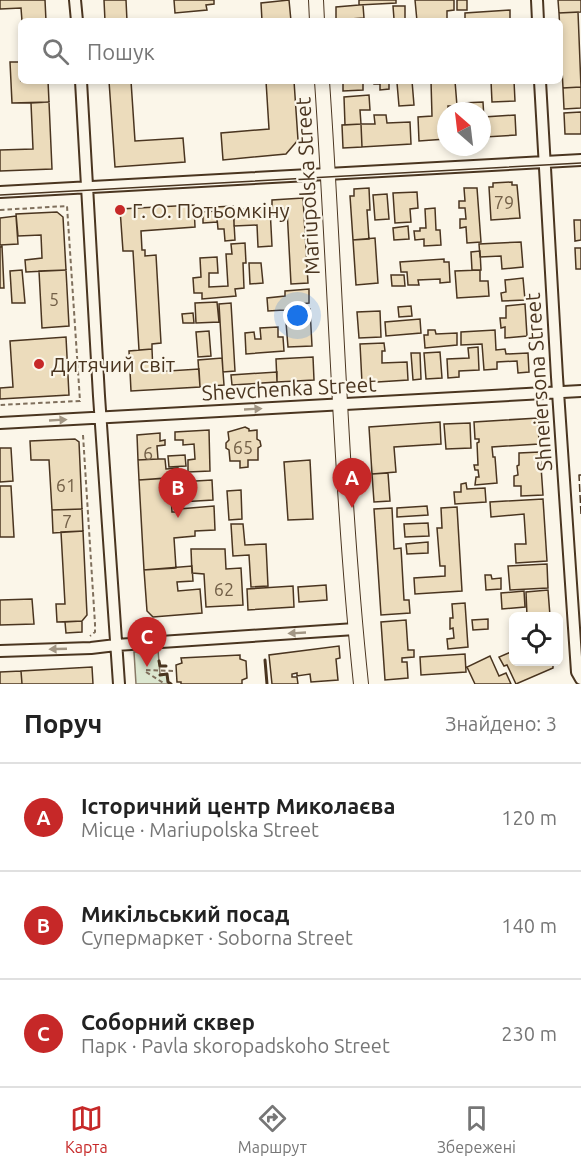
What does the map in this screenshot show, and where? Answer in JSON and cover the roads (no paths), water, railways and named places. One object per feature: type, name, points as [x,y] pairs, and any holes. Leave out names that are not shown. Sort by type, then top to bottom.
[{"type":"street","points":[[75,0],[77,18]]},
{"type":"street","points":[[316,0],[317,18]]},
{"type":"street","points":[[537,0],[538,18]]},
{"type":"street","points":[[81,84],[100,418],[119,684]]},
{"type":"street","name":"Mariupolska Street","points":[[322,84],[340,405],[355,629],[361,684]]},
{"type":"street","name":"Shneiersona Street","points":[[540,84],[577,672],[581,679]]},
{"type":"street","points":[[0,192],[581,160]]},
{"type":"street","name":"Shevchenka Street","points":[[0,423],[581,392]]},
{"type":"street","points":[[0,651],[91,648],[355,629]]},
{"type":"tram line","points":[[0,195],[581,163]]},
{"type":"place","name":"Г. О. Потьомкіну","points":[[120,210]]},
{"type":"place","name":"Дитячий світ","points":[[39,364]]},
{"type":"place","name":"Історичний центр Миколаєва","points":[[352,508]]},
{"type":"place","name":"Микільський посад","points":[[178,518]]},
{"type":"place","name":"Соборний сквер","points":[[147,667]]}]
